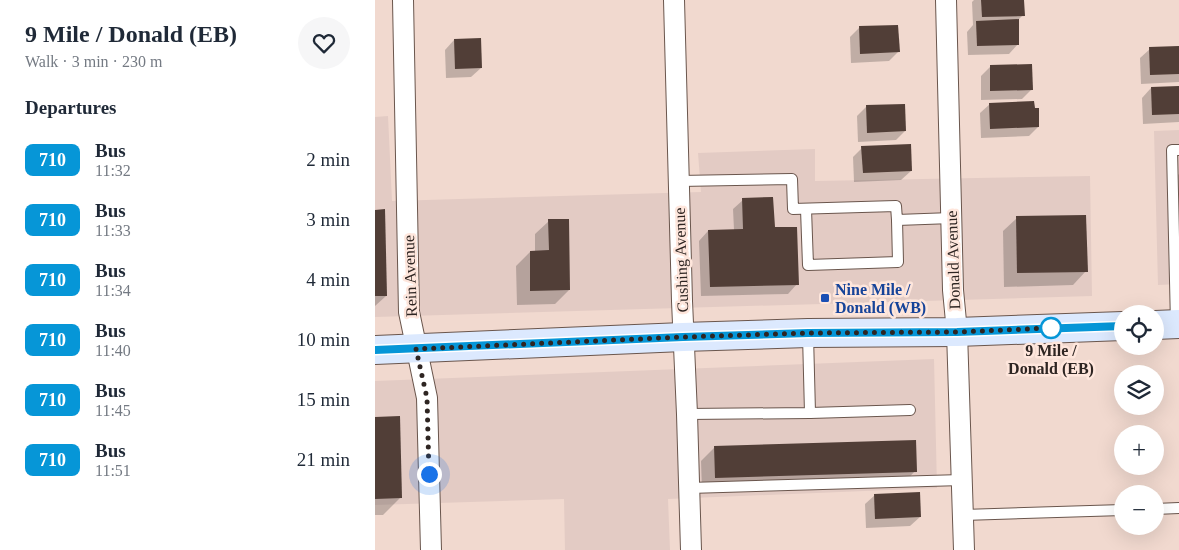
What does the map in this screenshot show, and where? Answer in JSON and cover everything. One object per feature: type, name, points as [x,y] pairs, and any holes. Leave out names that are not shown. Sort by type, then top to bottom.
[{"type":"main road","points":[[375,350],[683,337],[808,333],[957,332],[1114,326]]},
{"type":"street","name":"Rein Avenue","points":[[403,0],[409,312],[427,398],[431,550]]},
{"type":"street","name":"Cushing Avenue","points":[[674,0],[691,550]]},
{"type":"street","name":"Donald Avenue","points":[[946,0],[953,290],[957,332],[963,550]]},
{"type":"lane","points":[[1170,325],[1172,150],[1179,150]]},
{"type":"lane","points":[[679,181],[792,179],[793,209],[896,206],[898,262],[808,265],[806,209]]},
{"type":"lane","points":[[897,220],[952,218]]},
{"type":"lane","points":[[808,333],[811,413]]},
{"type":"lane","points":[[687,414],[910,410]]},
{"type":"lane","points":[[689,488],[962,480]]},
{"type":"lane","points":[[1164,509],[1179,508]]},
{"type":"lane","points":[[963,515],[1114,510]]},
{"type":"shaded area","points":[[388,116],[392,201],[701,192],[698,153],[815,149],[815,181],[1090,176],[1092,296],[375,317],[375,117]]},
{"type":"shaded area","points":[[1179,130],[1179,284],[1158,285],[1154,131]]},
{"type":"shaded area","points":[[934,359],[937,488],[668,499],[670,550],[565,550],[564,499],[375,505],[375,381]]},
{"type":"building","points":[[981,0],[1024,0],[1025,16],[982,17]]},
{"type":"building","points":[[1019,19],[1019,45],[977,46],[976,21]]},
{"type":"building","points":[[898,25],[900,52],[860,54],[859,26]]},
{"type":"building","points":[[481,38],[482,68],[455,69],[454,39]]},
{"type":"building","points":[[1179,46],[1179,74],[1150,75],[1149,47]]},
{"type":"building","points":[[1032,64],[1033,90],[990,91],[990,65]]},
{"type":"building","points":[[1179,86],[1179,114],[1152,115],[1151,87]]},
{"type":"building","points":[[1034,101],[1035,108],[1039,108],[1039,127],[990,129],[989,103]]},
{"type":"building","points":[[905,104],[906,131],[867,133],[866,105]]},
{"type":"building","points":[[911,144],[912,171],[863,173],[861,146]]},
{"type":"building","points":[[773,197],[775,227],[797,227],[799,285],[710,287],[708,230],[743,229],[742,198]]},
{"type":"building","points":[[385,209],[387,296],[375,296],[375,210]]},
{"type":"building","points":[[1086,215],[1088,272],[1017,273],[1016,216]]},
{"type":"building","points":[[548,219],[569,219],[570,290],[530,291],[530,251],[549,250]]},
{"type":"building","points":[[400,416],[402,498],[375,499],[375,417]]},
{"type":"building","points":[[916,440],[917,472],[715,478],[714,446]]},
{"type":"building","points":[[920,492],[921,517],[875,519],[874,494]]},
{"type":"bus line","name":"710","points":[[375,350],[683,337],[808,333],[957,332],[1114,326]]},
{"type":"place","name":"Nine Mile / Donald (WB)","points":[[825,298]]},
{"type":"place","name":"9 Mile / Donald (EB)","points":[[1051,328]]},
{"type":"route","points":[[429,474],[427,398],[416,349],[683,337],[808,333],[957,332],[1051,328]]}]
